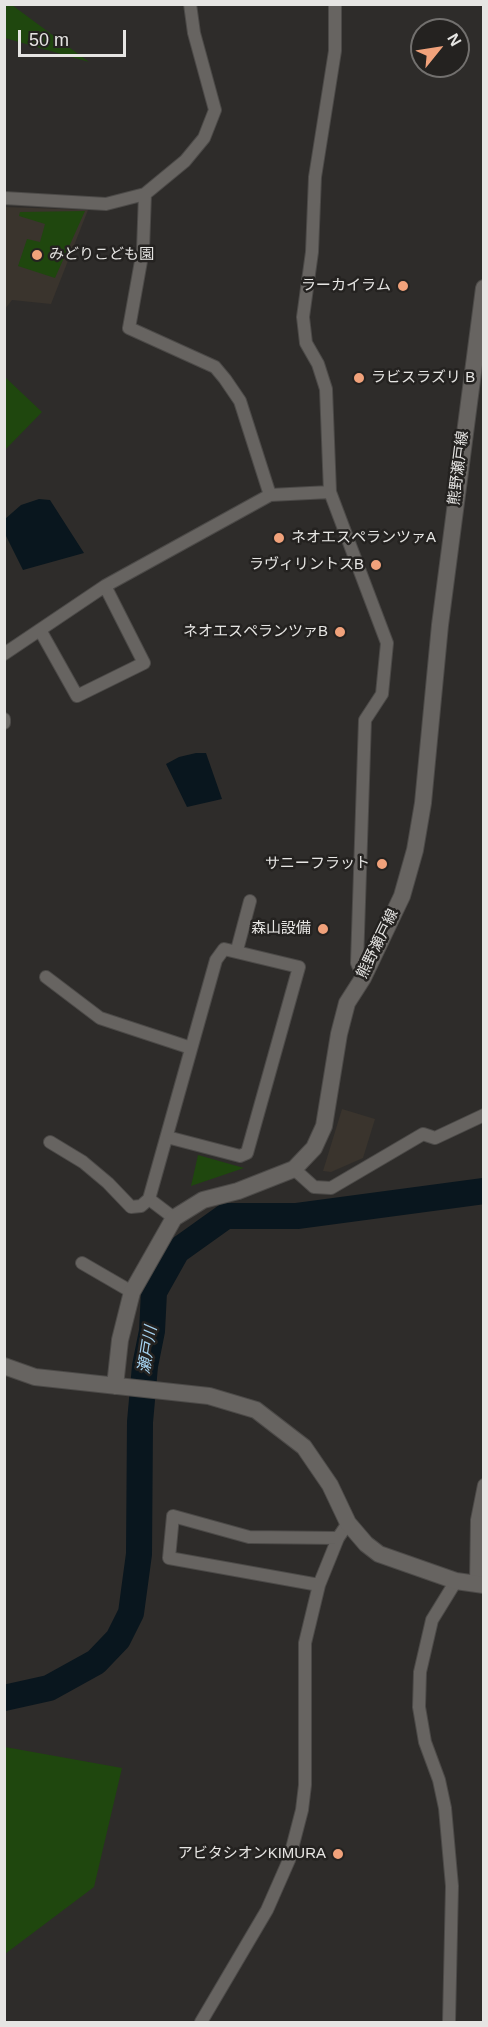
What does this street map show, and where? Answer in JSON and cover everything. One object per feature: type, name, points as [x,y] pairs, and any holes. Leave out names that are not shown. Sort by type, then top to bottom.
[{"type":"main road","name":"熊野瀬戸線","points":[[120,1386],[120,1340],[132,1292],[174,1218],[203,1200],[238,1191],[294,1169],[314,1148],[324,1126],[347,1003],[363,978],[402,896],[415,850],[423,803],[440,625],[483,288]]},
{"type":"main road","points":[[4,1366],[35,1377],[225,1399],[264,1414],[304,1447],[330,1485],[348,1523],[366,1544],[379,1554],[456,1581],[480,1584]]},
{"type":"street","points":[[4,198],[106,204],[145,194],[185,161],[204,138],[214,110],[196,43],[190,4]]},
{"type":"street","points":[[335,4],[335,51],[315,177],[312,252],[303,317],[306,343],[318,364],[326,389],[330,492],[387,643],[382,694],[364,720],[357,963],[363,978]]},
{"type":"street","points":[[145,194],[142,250],[129,328],[214,367],[225,379],[240,401],[270,495]]},
{"type":"street","points":[[4,654],[105,586],[270,495],[330,492]]},
{"type":"street","points":[[40,630],[77,696],[144,663],[105,586]]},
{"type":"street","points":[[237,951],[250,901]]},
{"type":"street","points":[[50,1142],[83,1162],[108,1183],[130,1207],[141,1206],[149,1199],[216,960],[224,949],[299,967],[247,1153],[240,1156],[167,1137]]},
{"type":"street","points":[[45,977],[99,1018],[191,1048]]},
{"type":"street","points":[[294,1169],[314,1187],[331,1188],[423,1134],[435,1138],[483,1115]]},
{"type":"street","points":[[149,1199],[174,1218]]},
{"type":"street","points":[[82,1263],[132,1292]]},
{"type":"street","points":[[480,1584],[480,1520],[483,1485]]},
{"type":"street","points":[[319,1585],[169,1558],[173,1516],[249,1537],[338,1538]]},
{"type":"street","points":[[201,2022],[267,1910],[289,1860],[304,1793],[305,1643],[319,1585],[338,1538],[348,1523]]},
{"type":"street","points":[[449,2022],[452,1886],[449,1853],[440,1780],[425,1742],[419,1707],[420,1672],[432,1620],[456,1581]]},
{"type":"shaded area","name":"みどりこども園","points":[[5,207],[88,210],[51,304],[12,300],[5,309]]},
{"type":"shaded area","points":[[39,499],[50,500],[84,553],[23,570],[5,534],[5,519],[21,505]]},
{"type":"shaded area","points":[[206,753],[222,799],[187,807],[166,764],[179,757]]},
{"type":"shaded area","points":[[342,1109],[375,1119],[363,1158],[331,1172],[323,1171]]},
{"type":"green space","points":[[4,5],[12,5],[89,62],[5,38]]},
{"type":"green space","points":[[85,211],[55,278],[18,266],[27,239],[40,242],[45,224],[19,216],[20,212]]},
{"type":"green space","points":[[5,377],[42,412],[5,450]]},
{"type":"green space","points":[[198,1155],[244,1168],[191,1186]]},
{"type":"green space","points":[[5,1747],[122,1768],[94,1887],[5,1954]]},
{"type":"waterway","name":"瀬戸川","points":[[4,1698],[49,1688],[96,1662],[118,1639],[131,1613],[139,1554],[140,1422],[145,1366],[152,1331],[154,1292],[177,1251],[226,1216],[297,1216],[484,1191]]},
{"type":"place","name":"みどりこども園","points":[[37,255]]},
{"type":"place","name":"ラーカイラム","points":[[403,286]]},
{"type":"place","name":"ラビスラズリ B","points":[[359,378]]},
{"type":"place","name":"ネオエスペランツァA","points":[[279,538]]},
{"type":"place","name":"ラヴィリントスB","points":[[376,565]]},
{"type":"place","name":"ネオエスペランツァB","points":[[340,632]]},
{"type":"place","name":"サニーフラット","points":[[382,864]]},
{"type":"place","name":"森山設備","points":[[323,929]]},
{"type":"place","name":"アビタシオンKIMURA","points":[[338,1854]]}]
